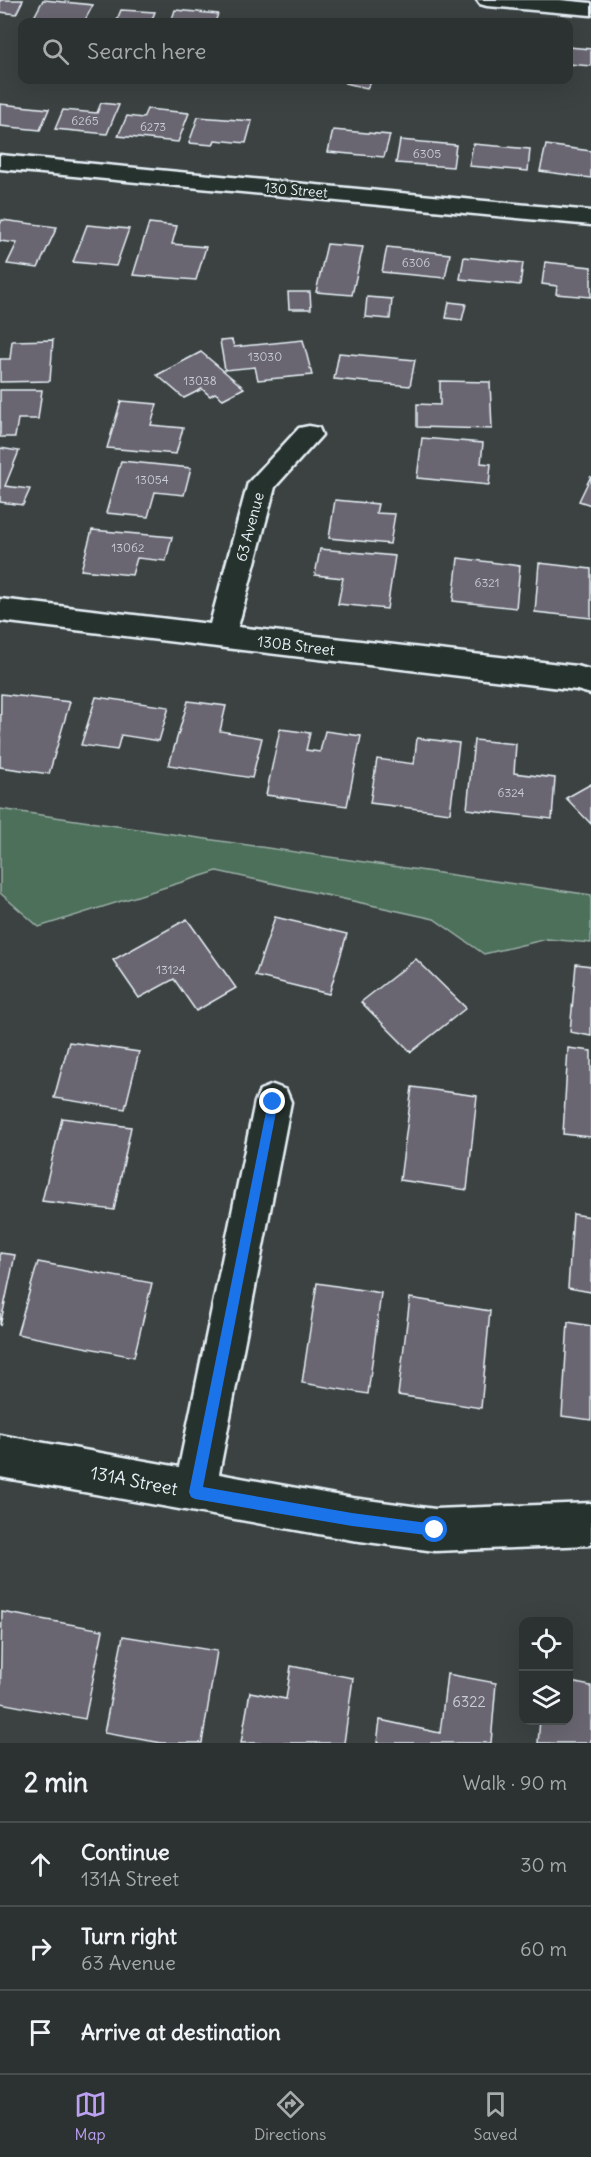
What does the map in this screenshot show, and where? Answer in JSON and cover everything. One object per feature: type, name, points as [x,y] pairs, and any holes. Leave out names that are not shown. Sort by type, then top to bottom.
[{"type":"street","points":[[487,0],[591,9]]},
{"type":"street","name":"130 Street","points":[[0,162],[591,218]]},
{"type":"street","name":"63 Avenue","points":[[221,637],[262,483],[309,435]]},
{"type":"street","name":"130B Street","points":[[0,610],[577,678],[591,682]]},
{"type":"street","points":[[195,1492],[273,1102]]},
{"type":"street","name":"131A Street","points":[[0,1456],[352,1519],[435,1530],[591,1524]]},
{"type":"green space","points":[[0,809],[591,895],[591,943],[547,939],[484,954],[434,919],[217,871],[39,927],[0,893]]},
{"type":"building","points":[[0,0],[23,0],[16,14],[0,12]]},
{"type":"building","points":[[43,0],[93,5],[86,18],[34,17]]},
{"type":"building","points":[[121,10],[155,12],[153,18],[118,18]]},
{"type":"building","points":[[175,10],[218,14],[216,18],[172,18]]},
{"type":"building","points":[[573,47],[591,49],[591,66],[573,64]]},
{"type":"building","points":[[349,84],[370,84],[367,88]]},
{"type":"building","points":[[101,103],[119,105],[107,134],[55,129],[63,110],[97,113]]},
{"type":"building","points":[[0,104],[49,109],[40,130],[0,126]]},
{"type":"building","points":[[147,109],[189,113],[178,142],[118,136],[127,116],[143,118]]},
{"type":"building","points":[[198,117],[252,121],[246,143],[215,140],[213,145],[189,143]]},
{"type":"building","points":[[333,130],[390,135],[384,157],[328,152]]},
{"type":"building","points":[[400,140],[456,145],[453,167],[396,163]]},
{"type":"building","points":[[473,144],[530,149],[528,171],[469,166]]},
{"type":"building","points":[[546,145],[591,151],[591,178],[540,171]]},
{"type":"building","points":[[2,220],[57,227],[38,268],[7,264],[17,243],[0,241]]},
{"type":"building","points":[[149,223],[177,226],[172,244],[206,247],[196,280],[133,275]]},
{"type":"building","points":[[87,225],[129,229],[116,266],[73,262]]},
{"type":"building","points":[[327,244],[363,247],[352,295],[316,292]]},
{"type":"building","points":[[387,247],[450,254],[445,278],[382,272]]},
{"type":"building","points":[[464,257],[523,263],[520,285],[460,279]]},
{"type":"building","points":[[545,262],[591,267],[591,297],[556,294],[557,286],[542,284]]},
{"type":"building","points":[[288,292],[310,292],[311,309],[289,309]]},
{"type":"building","points":[[367,297],[392,299],[390,319],[365,317]]},
{"type":"building","points":[[449,302],[466,304],[462,320],[446,318]]},
{"type":"building","points":[[53,340],[50,381],[0,382],[0,359],[10,359],[12,341]]},
{"type":"building","points":[[232,340],[234,347],[303,340],[312,375],[258,380],[255,367],[225,370],[220,341]]},
{"type":"building","points":[[201,352],[244,388],[223,399],[215,393],[210,396],[202,389],[184,398],[157,375]]},
{"type":"building","points":[[339,353],[415,360],[410,386],[334,379]]},
{"type":"building","points":[[440,381],[490,382],[492,429],[417,427],[417,404],[440,405]]},
{"type":"building","points":[[0,390],[42,390],[38,419],[18,419],[15,437],[0,437]]},
{"type":"building","points":[[121,401],[157,404],[151,425],[183,428],[176,454],[107,448]]},
{"type":"building","points":[[422,438],[483,443],[481,463],[491,464],[489,485],[417,478]]},
{"type":"building","points":[[0,448],[19,451],[5,486],[30,489],[23,505],[0,502]]},
{"type":"building","points":[[121,461],[191,468],[184,495],[155,492],[148,517],[106,513]]},
{"type":"building","points":[[591,476],[591,505],[579,501]]},
{"type":"building","points":[[335,500],[378,504],[376,513],[395,514],[390,544],[329,538]]},
{"type":"building","points":[[92,530],[172,537],[166,561],[137,558],[132,575],[81,570]]},
{"type":"building","points":[[320,549],[395,556],[387,609],[338,604],[343,578],[315,575]]},
{"type":"building","points":[[458,558],[520,566],[516,608],[453,601]]},
{"type":"building","points":[[539,563],[591,569],[591,618],[535,612]]},
{"type":"building","points":[[1,694],[70,702],[49,774],[0,767]]},
{"type":"building","points":[[96,697],[169,707],[159,741],[121,735],[117,750],[81,745]]},
{"type":"building","points":[[188,701],[226,706],[220,731],[262,738],[252,778],[169,765]]},
{"type":"building","points":[[280,729],[310,733],[306,750],[320,752],[325,731],[361,736],[347,806],[266,795]]},
{"type":"building","points":[[417,738],[459,743],[450,813],[370,803],[377,759],[414,764]]},
{"type":"building","points":[[474,740],[516,744],[514,773],[555,778],[552,819],[467,809]]},
{"type":"building","points":[[591,784],[591,824],[566,798]]},
{"type":"building","points":[[275,917],[347,934],[329,994],[255,976]]},
{"type":"building","points":[[187,919],[236,988],[196,1011],[174,979],[139,998],[113,960]]},
{"type":"building","points":[[416,959],[466,1008],[411,1052],[361,1002]]},
{"type":"building","points":[[576,964],[591,966],[591,1036],[570,1032]]},
{"type":"building","points":[[69,1042],[139,1052],[125,1109],[54,1098]]},
{"type":"building","points":[[568,1048],[591,1051],[591,1137],[563,1134]]},
{"type":"building","points":[[412,1087],[477,1096],[467,1190],[400,1180]]},
{"type":"building","points":[[62,1118],[131,1127],[114,1210],[42,1201]]},
{"type":"building","points":[[573,1214],[591,1217],[591,1292],[568,1288]]},
{"type":"building","points":[[0,1253],[15,1255],[0,1326]]},
{"type":"building","points":[[38,1262],[152,1283],[134,1357],[17,1334]]},
{"type":"building","points":[[317,1283],[381,1293],[368,1394],[302,1383]]},
{"type":"building","points":[[410,1298],[490,1311],[481,1408],[398,1395]]},
{"type":"building","points":[[568,1322],[591,1326],[591,1420],[562,1416]]},
{"type":"building","points":[[2,1612],[103,1630],[85,1719],[0,1703]]},
{"type":"building","points":[[123,1636],[217,1651],[202,1743],[162,1743],[104,1733]]},
{"type":"building","points":[[291,1666],[353,1678],[344,1743],[241,1743],[250,1692],[286,1699]]},
{"type":"building","points":[[447,1674],[496,1683],[491,1743],[377,1743],[380,1720],[440,1733]]},
{"type":"building","points":[[573,1682],[591,1686],[591,1743],[538,1743],[540,1725],[573,1725]]},
{"type":"route","points":[[273,1102],[195,1492],[352,1519],[435,1530]]}]
